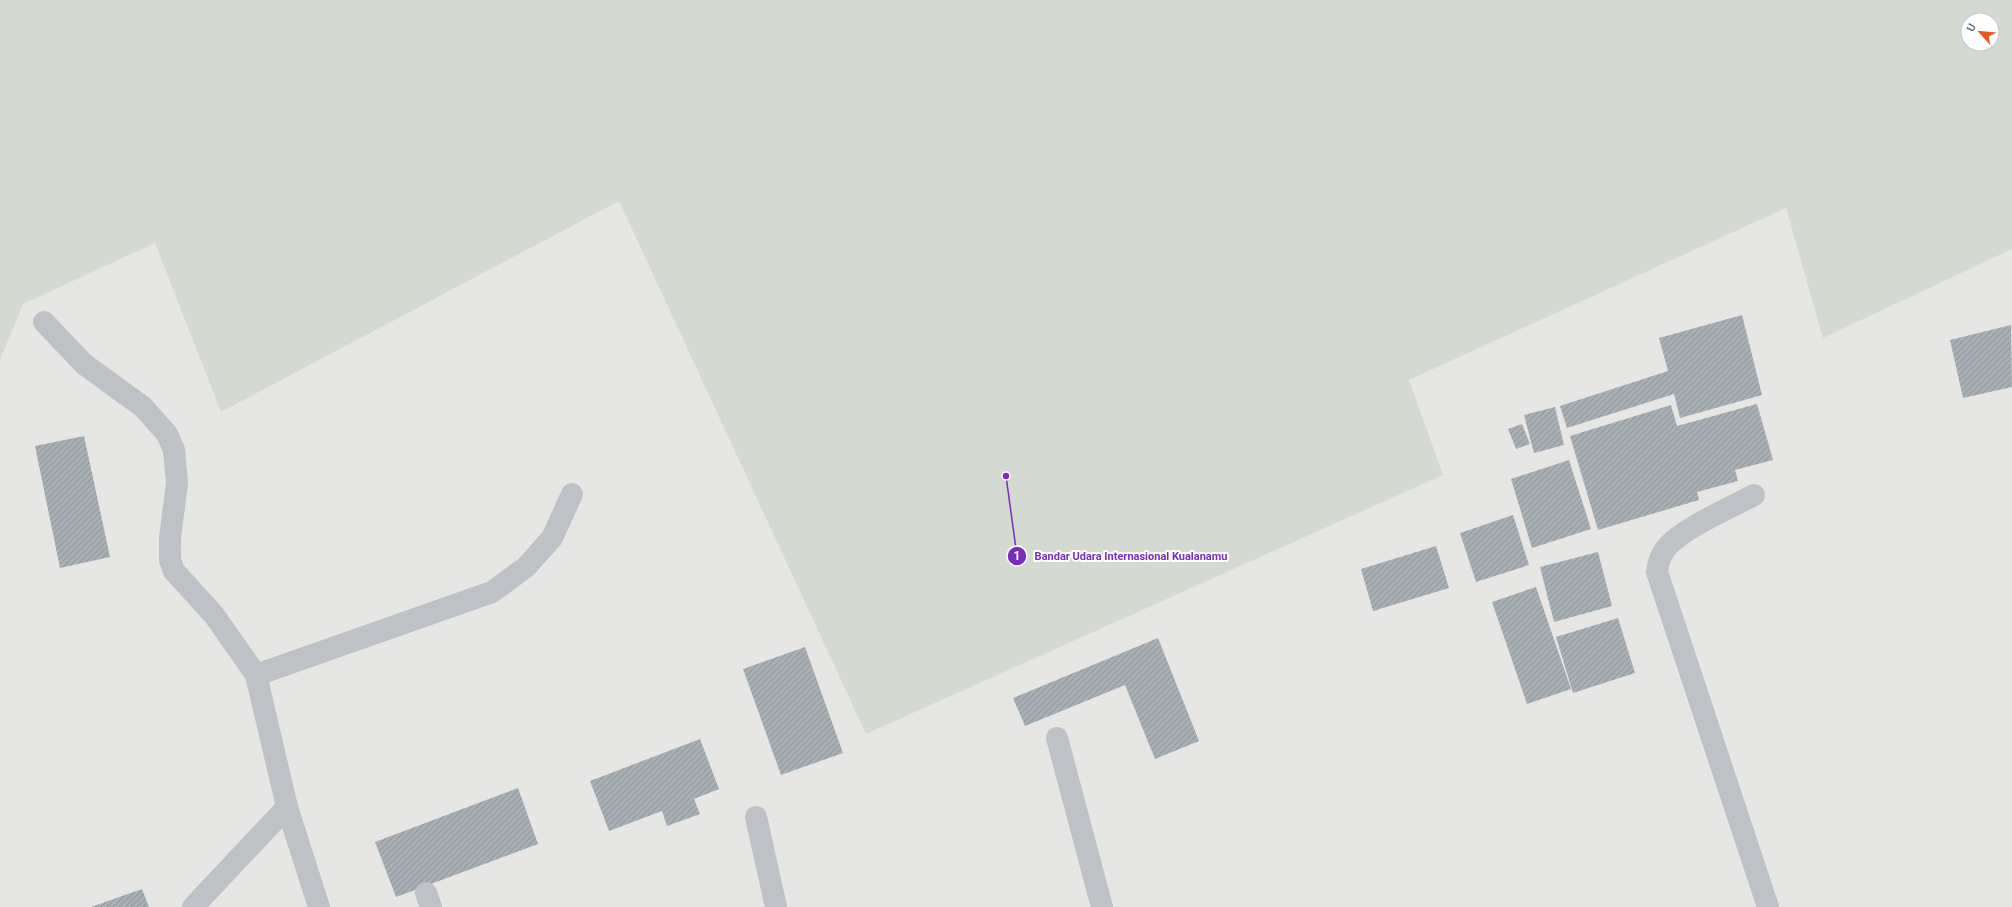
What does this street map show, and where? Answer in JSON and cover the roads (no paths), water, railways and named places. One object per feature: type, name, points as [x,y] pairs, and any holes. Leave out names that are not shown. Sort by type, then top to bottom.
[{"type":"lane","points":[[44,322],[84,364],[143,407],[166,434],[174,450],[177,483],[170,538],[170,560],[174,571],[214,615],[256,675],[287,807],[319,907]]},
{"type":"lane","points":[[256,675],[492,592],[526,567],[552,538],[572,494]]},
{"type":"lane","points":[[1754,495],[1683,533],[1667,547],[1659,560],[1657,572],[1768,907]]},
{"type":"lane","points":[[1057,738],[1102,907]]},
{"type":"lane","points":[[193,907],[287,807]]},
{"type":"lane","points":[[756,817],[776,907]]},
{"type":"place","name":"Bandar Udara Internasional Kualanamu","points":[[1006,476]]}]
